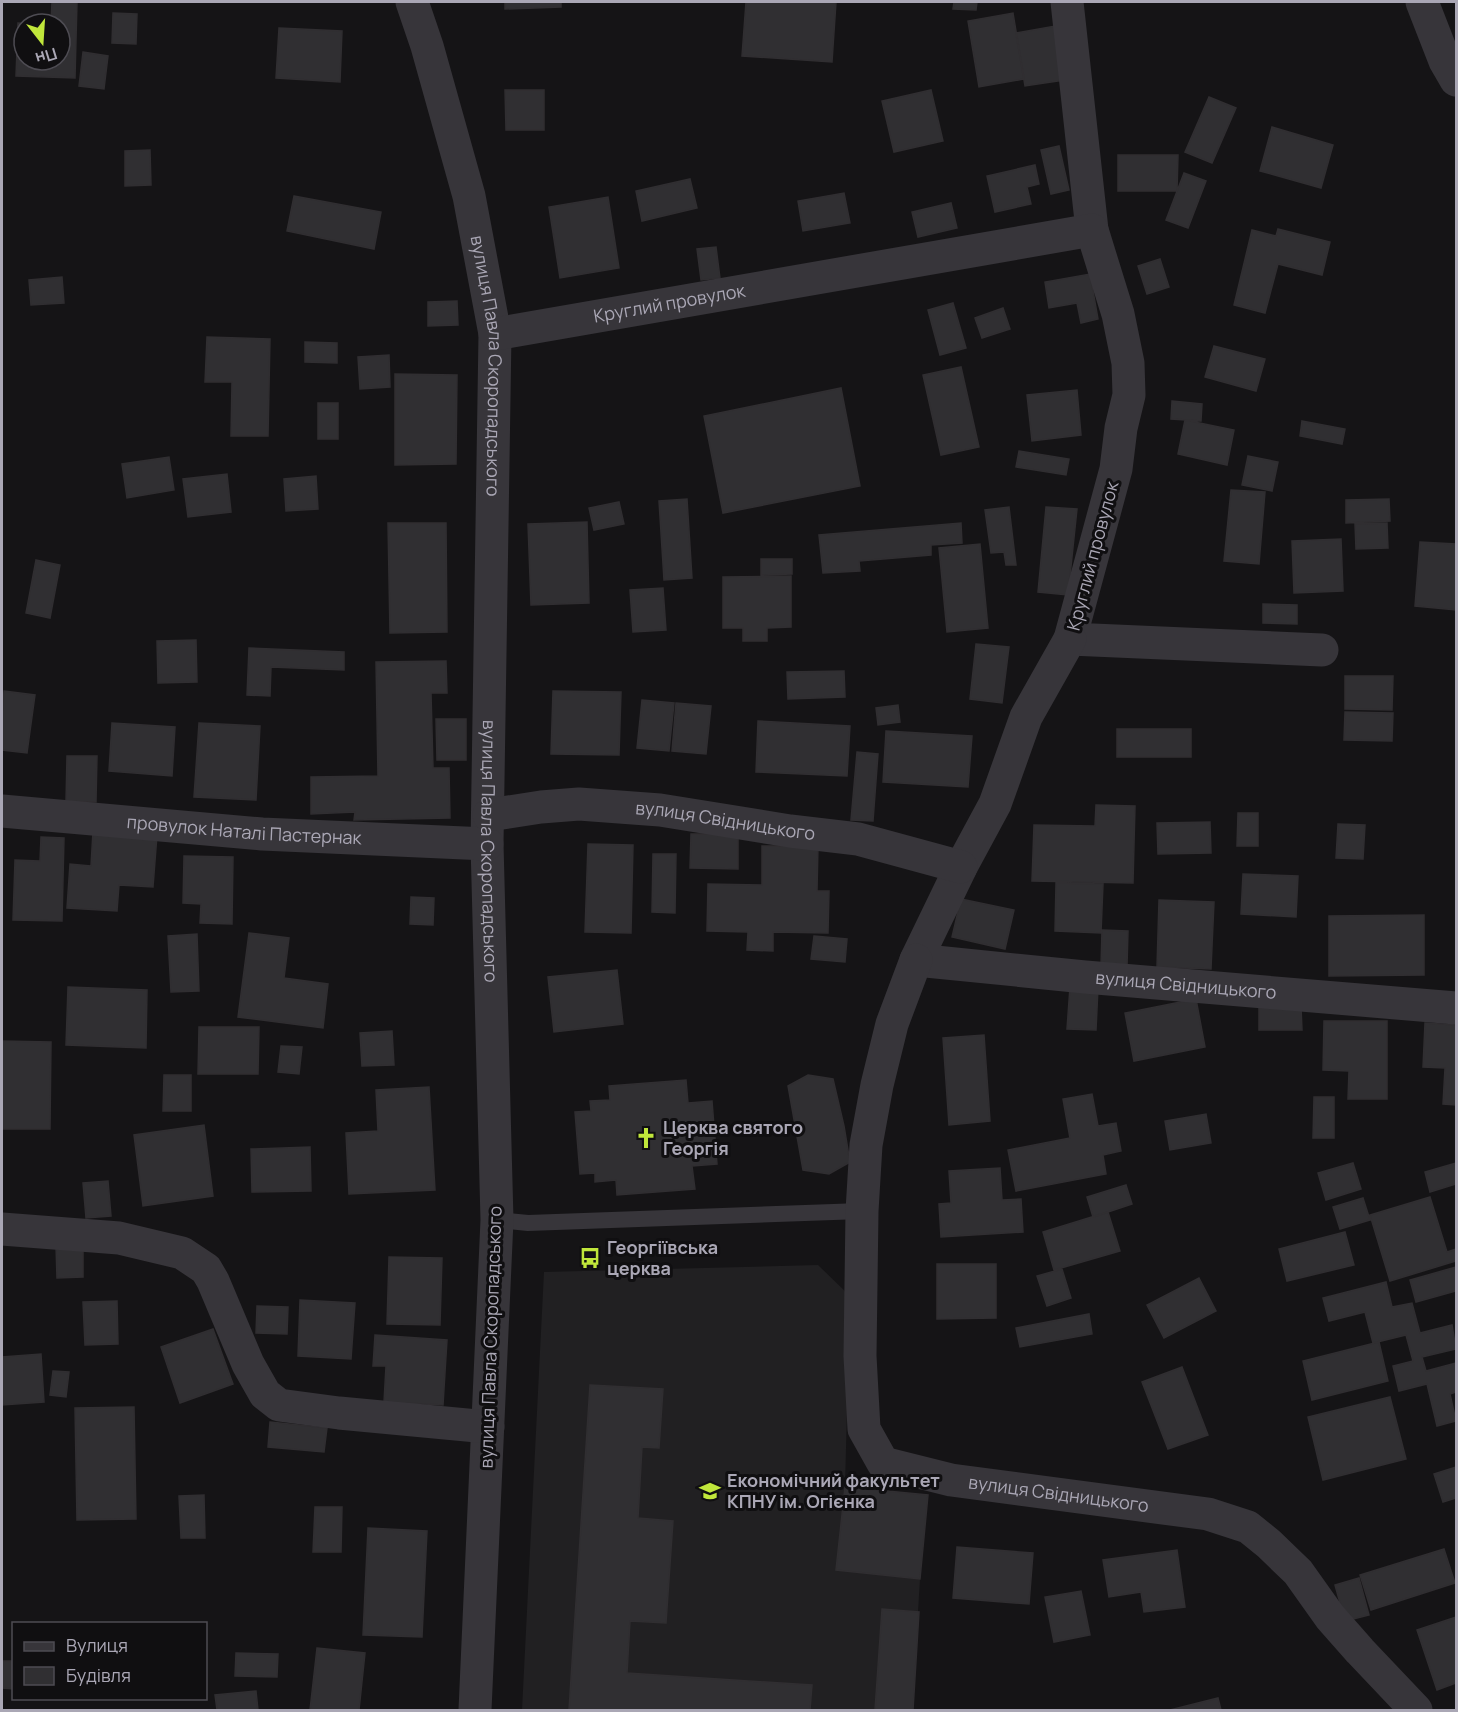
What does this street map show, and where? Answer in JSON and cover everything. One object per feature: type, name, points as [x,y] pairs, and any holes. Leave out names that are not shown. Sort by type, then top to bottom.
[{"type":"street","name":"вулиця Павла Скоропадського","points":[[412,2],[427,46],[469,196],[495,334],[488,830],[497,1220],[475,1710]]},
{"type":"street","name":"Круглий провулок","points":[[1067,2],[1092,230],[1118,314],[1128,363],[1129,395],[1121,428],[1116,469],[1070,639],[1322,650]]},
{"type":"street","points":[[1422,2],[1445,61],[1456,80]]},
{"type":"street","name":"Круглий провулок","points":[[495,334],[1092,230]]},
{"type":"street","name":"вулиця Свідницького","points":[[1070,639],[1026,717],[995,804],[960,867],[916,960],[892,1024],[877,1085],[866,1145],[862,1211],[860,1356],[864,1429],[883,1463],[951,1480],[1208,1514],[1248,1527],[1298,1572],[1352,1643],[1416,1710]]},
{"type":"street","name":"вулиця Свідницького","points":[[488,830],[541,807],[579,804],[660,810],[790,831],[858,839],[960,867]]},
{"type":"street","name":"провулок Наталі Пастернак","points":[[2,811],[262,834],[488,830]]},
{"type":"street","name":"вулиця Свідницького","points":[[916,960],[1085,977],[1456,1008]]},
{"type":"street","points":[[2,1229],[119,1238],[182,1253],[194,1260],[206,1269],[213,1281],[258,1383],[265,1394],[279,1405],[488,1427]]},
{"type":"lane","points":[[497,1220],[528,1223],[862,1211]]},
{"type":"shaded area","name":"Економічний факультет КПНУ ім. Огієнка","points":[[818,1265],[850,1296],[845,1486],[928,1495],[912,1710],[522,1710],[544,1272]]},
{"type":"building","points":[[52,2],[77,2],[75,78],[16,76],[16,72],[72,72],[72,12],[52,12]]},
{"type":"building","points":[[505,2],[561,2],[561,7],[505,9]]},
{"type":"building","points":[[746,2],[836,2],[832,62],[742,56]]},
{"type":"building","points":[[954,2],[977,2],[976,10],[953,9]]},
{"type":"building","points":[[113,13],[137,14],[136,44],[112,43]]},
{"type":"building","points":[[1013,13],[1024,79],[979,87],[968,21]]},
{"type":"building","points":[[1055,26],[1064,80],[1025,86],[1016,33]]},
{"type":"building","points":[[279,28],[342,31],[340,82],[276,78]]},
{"type":"building","points":[[83,52],[108,56],[104,89],[79,86]]},
{"type":"building","points":[[505,90],[544,90],[544,130],[506,130]]},
{"type":"building","points":[[931,90],[943,141],[894,152],[882,101]]},
{"type":"building","points":[[1209,97],[1236,108],[1212,163],[1185,152]]},
{"type":"building","points":[[1272,127],[1333,145],[1321,188],[1260,171]]},
{"type":"building","points":[[1059,146],[1069,190],[1051,194],[1041,150]]},
{"type":"building","points":[[150,150],[151,185],[125,186],[125,151]]},
{"type":"building","points":[[1118,155],[1178,155],[1177,191],[1118,191]]},
{"type":"building","points":[[1035,165],[1039,184],[1027,187],[1031,204],[995,212],[987,176]]},
{"type":"building","points":[[1184,173],[1206,181],[1188,228],[1166,220]]},
{"type":"building","points":[[690,179],[697,208],[642,221],[636,191]]},
{"type":"building","points":[[844,193],[850,223],[803,231],[798,201]]},
{"type":"building","points":[[294,196],[381,212],[374,249],[287,231]]},
{"type":"building","points":[[608,197],[619,268],[560,278],[549,207]]},
{"type":"building","points":[[951,203],[957,228],[918,237],[912,212]]},
{"type":"building","points":[[1278,229],[1330,242],[1322,275],[1278,264],[1265,313],[1234,305],[1252,230],[1276,236]]},
{"type":"building","points":[[716,247],[720,278],[701,280],[697,249]]},
{"type":"building","points":[[1160,259],[1169,287],[1147,294],[1138,266]]},
{"type":"building","points":[[1090,274],[1098,319],[1081,323],[1077,303],[1049,308],[1045,282]]},
{"type":"building","points":[[62,277],[64,303],[31,305],[29,280]]},
{"type":"building","points":[[457,301],[458,325],[428,326],[428,302]]},
{"type":"building","points":[[953,303],[966,348],[940,355],[928,310]]},
{"type":"building","points":[[1003,308],[1010,329],[982,338],[975,318]]},
{"type":"building","points":[[207,337],[270,339],[268,436],[231,436],[232,382],[205,382]]},
{"type":"building","points":[[305,342],[337,343],[337,363],[305,362]]},
{"type":"building","points":[[1214,346],[1265,359],[1256,391],[1205,377]]},
{"type":"building","points":[[389,355],[390,387],[360,389],[358,357]]},
{"type":"building","points":[[961,367],[979,447],[941,455],[923,375]]},
{"type":"building","points":[[395,374],[457,375],[456,464],[395,465]]},
{"type":"building","points":[[841,388],[860,486],[723,513],[704,416]]},
{"type":"building","points":[[1077,390],[1081,435],[1032,441],[1027,395]]},
{"type":"building","points":[[1172,401],[1202,404],[1201,421],[1171,419]]},
{"type":"building","points":[[318,403],[338,403],[338,439],[318,439]]},
{"type":"building","points":[[1185,420],[1234,430],[1227,465],[1178,454]]},
{"type":"building","points":[[1302,421],[1345,429],[1342,444],[1300,436]]},
{"type":"building","points":[[1019,451],[1069,459],[1066,475],[1016,467]]},
{"type":"building","points":[[1248,456],[1278,462],[1272,491],[1242,485]]},
{"type":"building","points":[[169,457],[174,490],[127,498],[122,464]]},
{"type":"building","points":[[227,474],[231,512],[188,517],[183,479]]},
{"type":"building","points":[[316,476],[318,509],[286,511],[284,479]]},
{"type":"building","points":[[1231,490],[1265,492],[1259,564],[1224,561]]},
{"type":"building","points":[[687,499],[692,578],[664,580],[659,501]]},
{"type":"building","points":[[1389,499],[1390,521],[1346,523],[1346,500]]},
{"type":"building","points":[[619,502],[624,524],[594,530],[589,508]]},
{"type":"building","points":[[1009,507],[1016,565],[1006,565],[1004,552],[991,553],[985,510]]},
{"type":"building","points":[[1046,507],[1077,509],[1068,595],[1038,592]]},
{"type":"building","points":[[587,522],[589,603],[531,605],[528,524]]},
{"type":"building","points":[[388,523],[446,523],[447,632],[390,633]]},
{"type":"building","points":[[961,523],[962,543],[931,545],[931,555],[859,561],[860,571],[823,573],[819,535]]},
{"type":"building","points":[[1387,523],[1388,548],[1356,549],[1355,524]]},
{"type":"building","points":[[1341,539],[1343,591],[1294,593],[1292,541]]},
{"type":"building","points":[[1420,542],[1456,544],[1456,610],[1415,606]]},
{"type":"building","points":[[980,544],[988,628],[947,632],[939,548]]},
{"type":"building","points":[[761,559],[792,559],[792,574],[761,575]]},
{"type":"building","points":[[36,560],[60,565],[50,618],[26,613]]},
{"type":"building","points":[[791,576],[791,627],[767,628],[767,641],[743,641],[743,628],[723,628],[723,577]]},
{"type":"building","points":[[663,588],[666,630],[633,632],[630,590]]},
{"type":"building","points":[[1263,604],[1297,605],[1297,624],[1263,623]]},
{"type":"building","points":[[196,640],[197,682],[158,683],[157,641]]},
{"type":"building","points":[[976,644],[1009,647],[1002,703],[970,699]]},
{"type":"building","points":[[249,648],[344,652],[344,670],[271,667],[270,696],[247,695]]},
{"type":"building","points":[[446,661],[447,693],[431,693],[433,768],[449,768],[450,818],[354,820],[355,812],[311,814],[311,777],[378,776],[376,662]]},
{"type":"building","points":[[844,671],[845,697],[788,699],[787,672]]},
{"type":"building","points":[[1345,676],[1393,676],[1392,710],[1345,709]]},
{"type":"building","points":[[4,691],[35,695],[27,753],[2,750]]},
{"type":"building","points":[[553,691],[621,692],[619,755],[551,754]]},
{"type":"building","points":[[642,700],[674,703],[669,751],[637,748]]},
{"type":"building","points":[[676,703],[711,706],[706,754],[672,751]]},
{"type":"building","points":[[898,705],[900,722],[878,725],[876,708]]},
{"type":"building","points":[[1345,712],[1393,713],[1392,741],[1344,740]]},
{"type":"building","points":[[436,719],[466,719],[466,760],[437,760]]},
{"type":"building","points":[[758,721],[850,726],[847,776],[756,772]]},
{"type":"building","points":[[112,723],[175,727],[172,776],[109,771]]},
{"type":"building","points":[[199,723],[260,726],[256,800],[194,797]]},
{"type":"building","points":[[1117,729],[1191,729],[1191,757],[1117,757]]},
{"type":"building","points":[[886,731],[972,736],[968,787],[883,782]]},
{"type":"building","points":[[857,752],[878,754],[873,821],[851,820]]},
{"type":"building","points":[[67,756],[97,756],[96,802],[66,802]]},
{"type":"building","points":[[1096,805],[1135,806],[1133,883],[1032,881],[1034,825],[1095,826]]},
{"type":"building","points":[[1238,813],[1258,813],[1258,846],[1237,846]]},
{"type":"building","points":[[1210,822],[1211,853],[1158,854],[1157,823]]},
{"type":"building","points":[[1338,824],[1365,825],[1363,859],[1336,858]]},
{"type":"building","points":[[93,831],[157,835],[153,887],[119,885],[117,911],[67,908],[70,864],[91,866]]},
{"type":"building","points":[[691,834],[738,834],[738,869],[690,868]]},
{"type":"building","points":[[41,837],[64,838],[62,921],[13,920],[15,860],[40,861]]},
{"type":"building","points":[[588,844],[633,845],[631,933],[585,932]]},
{"type":"building","points":[[762,846],[818,846],[817,891],[829,891],[828,933],[773,932],[773,951],[747,950],[748,932],[707,931],[708,884],[762,885]]},
{"type":"building","points":[[653,854],[676,854],[675,913],[652,912]]},
{"type":"building","points":[[184,856],[233,857],[232,924],[200,923],[201,904],[183,903]]},
{"type":"building","points":[[1243,874],[1298,876],[1296,917],[1241,914]]},
{"type":"building","points":[[1056,883],[1103,884],[1101,933],[1055,931]]},
{"type":"building","points":[[411,897],[434,898],[433,925],[410,924]]},
{"type":"building","points":[[961,899],[1014,910],[1005,949],[952,937]]},
{"type":"building","points":[[1159,900],[1214,902],[1211,969],[1157,967]]},
{"type":"building","points":[[1424,915],[1424,975],[1329,976],[1329,916]]},
{"type":"building","points":[[1102,930],[1128,931],[1127,966],[1101,966]]},
{"type":"building","points":[[249,933],[289,938],[284,978],[328,984],[323,1028],[238,1017]]},
{"type":"building","points":[[197,934],[199,991],[171,992],[168,936]]},
{"type":"building","points":[[814,936],[847,939],[845,962],[811,959]]},
{"type":"building","points":[[617,970],[623,1024],[554,1032],[548,977]]},
{"type":"building","points":[[68,987],[147,990],[146,1048],[66,1045]]},
{"type":"building","points":[[1070,987],[1098,988],[1096,1030],[1067,1029]]},
{"type":"building","points":[[1196,999],[1205,1047],[1134,1061],[1125,1013]]},
{"type":"building","points":[[1301,1007],[1302,1030],[1259,1030],[1259,1008]]},
{"type":"building","points":[[1324,1021],[1387,1021],[1387,1099],[1348,1099],[1349,1071],[1323,1070]]},
{"type":"building","points":[[1425,1023],[1456,1025],[1456,1105],[1443,1104],[1445,1068],[1423,1067]]},
{"type":"building","points":[[199,1027],[259,1027],[258,1074],[198,1074]]},
{"type":"building","points":[[392,1031],[394,1065],[362,1066],[360,1033]]},
{"type":"building","points":[[984,1035],[990,1121],[949,1125],[943,1038]]},
{"type":"building","points":[[2,1041],[51,1042],[50,1129],[2,1129]]},
{"type":"building","points":[[281,1046],[302,1047],[299,1074],[278,1072]]},
{"type":"building","points":[[164,1075],[191,1075],[191,1111],[163,1111]]},
{"type":"building","points":[[808,1075],[833,1079],[844,1126],[850,1162],[829,1174],[803,1170],[788,1086]]},
{"type":"building","name":"Церква святого Георгія","points":[[686,1080],[688,1103],[712,1101],[717,1164],[692,1166],[695,1189],[617,1195],[616,1180],[595,1182],[595,1173],[580,1174],[575,1112],[591,1111],[590,1101],[610,1100],[609,1086]]},
{"type":"building","points":[[429,1087],[435,1190],[349,1194],[346,1133],[378,1131],[376,1090]]},
{"type":"building","points":[[1092,1094],[1098,1126],[1116,1123],[1121,1151],[1103,1155],[1106,1174],[1016,1191],[1008,1150],[1070,1138],[1063,1099]]},
{"type":"building","points":[[1314,1097],[1334,1097],[1334,1138],[1313,1138]]},
{"type":"building","points":[[1206,1114],[1211,1143],[1170,1150],[1165,1121]]},
{"type":"building","points":[[204,1125],[213,1196],[143,1206],[134,1135]]},
{"type":"building","points":[[310,1147],[311,1191],[252,1192],[251,1149]]},
{"type":"building","points":[[1353,1163],[1361,1189],[1326,1200],[1318,1173]]},
{"type":"building","points":[[1456,1163],[1456,1184],[1430,1192],[1425,1172]]},
{"type":"building","points":[[1000,1168],[1002,1200],[1021,1199],[1023,1232],[941,1237],[939,1204],[951,1203],[949,1171]]},
{"type":"building","points":[[108,1181],[111,1216],[86,1218],[83,1183]]},
{"type":"building","points":[[1126,1185],[1132,1204],[1093,1217],[1087,1197]]},
{"type":"building","points":[[1430,1197],[1447,1252],[1456,1249],[1456,1261],[1390,1281],[1370,1215]]},
{"type":"building","points":[[1363,1198],[1370,1220],[1340,1229],[1333,1207]]},
{"type":"building","points":[[1108,1212],[1120,1251],[1054,1270],[1043,1232]]},
{"type":"building","points":[[1345,1232],[1354,1265],[1287,1281],[1279,1249]]},
{"type":"building","points":[[83,1245],[83,1277],[57,1278],[56,1246]]},
{"type":"building","points":[[389,1257],[442,1258],[440,1325],[387,1324]]},
{"type":"building","points":[[937,1264],[996,1264],[996,1318],[937,1319]]},
{"type":"building","points":[[1456,1267],[1456,1291],[1416,1302],[1410,1280]]},
{"type":"building","points":[[1062,1269],[1071,1298],[1047,1306],[1037,1276]]},
{"type":"building","points":[[1199,1278],[1216,1311],[1164,1338],[1147,1305]]},
{"type":"building","points":[[1386,1282],[1392,1307],[1412,1303],[1420,1333],[1452,1325],[1456,1349],[1422,1357],[1426,1371],[1456,1363],[1456,1392],[1450,1394],[1456,1421],[1437,1426],[1427,1384],[1399,1391],[1393,1366],[1413,1361],[1406,1335],[1373,1343],[1365,1312],[1329,1321],[1323,1298]]},
{"type":"building","points":[[300,1300],[355,1303],[351,1359],[298,1356]]},
{"type":"building","points":[[117,1301],[118,1344],[85,1345],[83,1302]]},
{"type":"building","points":[[257,1306],[288,1307],[287,1334],[256,1333]]},
{"type":"building","points":[[1089,1314],[1092,1334],[1020,1347],[1016,1328]]},
{"type":"building","points":[[213,1329],[233,1384],[180,1403],[161,1347]]},
{"type":"building","points":[[375,1335],[447,1340],[443,1405],[384,1402],[386,1366],[373,1366]]},
{"type":"building","points":[[1379,1342],[1388,1381],[1312,1400],[1303,1361]]},
{"type":"building","points":[[41,1354],[44,1402],[2,1405],[2,1357]]},
{"type":"building","points":[[1182,1367],[1208,1435],[1168,1449],[1142,1382]]},
{"type":"building","points":[[53,1371],[69,1372],[66,1397],[50,1395]]},
{"type":"building","points":[[590,1385],[663,1389],[659,1448],[642,1447],[638,1518],[673,1521],[666,1623],[630,1621],[627,1673],[812,1685],[810,1710],[569,1710]]},
{"type":"building","points":[[1390,1397],[1406,1459],[1323,1480],[1308,1417]]},
{"type":"building","points":[[134,1407],[136,1519],[77,1520],[75,1408]]},
{"type":"building","points":[[270,1422],[327,1428],[324,1452],[268,1447]]},
{"type":"building","points":[[1456,1467],[1456,1498],[1443,1502],[1434,1474]]},
{"type":"building","points":[[845,1487],[928,1495],[920,1579],[836,1570]]},
{"type":"building","points":[[204,1495],[205,1538],[181,1538],[179,1496]]},
{"type":"building","points":[[315,1507],[342,1507],[341,1552],[313,1552]]},
{"type":"building","points":[[368,1528],[427,1531],[422,1637],[363,1635]]},
{"type":"building","points":[[957,1547],[1033,1553],[1029,1604],[953,1598]]},
{"type":"building","points":[[1444,1549],[1455,1583],[1371,1610],[1360,1575]]},
{"type":"building","points":[[1177,1550],[1185,1607],[1144,1612],[1141,1592],[1109,1597],[1103,1560]]},
{"type":"building","points":[[1359,1578],[1369,1615],[1345,1621],[1335,1585]]},
{"type":"building","points":[[1081,1591],[1090,1635],[1054,1642],[1045,1597]]},
{"type":"building","points":[[882,1609],[919,1612],[913,1710],[875,1710]]},
{"type":"building","points":[[1456,1617],[1456,1683],[1437,1690],[1417,1630]]},
{"type":"building","points":[[317,1648],[365,1653],[359,1710],[310,1710]]},
{"type":"building","points":[[236,1653],[278,1654],[277,1677],[235,1676]]},
{"type":"building","points":[[2,1661],[12,1661],[12,1689],[2,1688]]},
{"type":"building","points":[[256,1691],[258,1710],[217,1710],[215,1695]]},
{"type":"building","points":[[1218,1698],[1221,1710],[1170,1710]]},
{"type":"place","name":"Церква святого Георгія","points":[[646,1138]]},
{"type":"place","name":"Георгіївська церква","points":[[590,1258]]},
{"type":"place","name":"Економічний факультет КПНУ ім. Огієнка","points":[[710,1491]]}]
